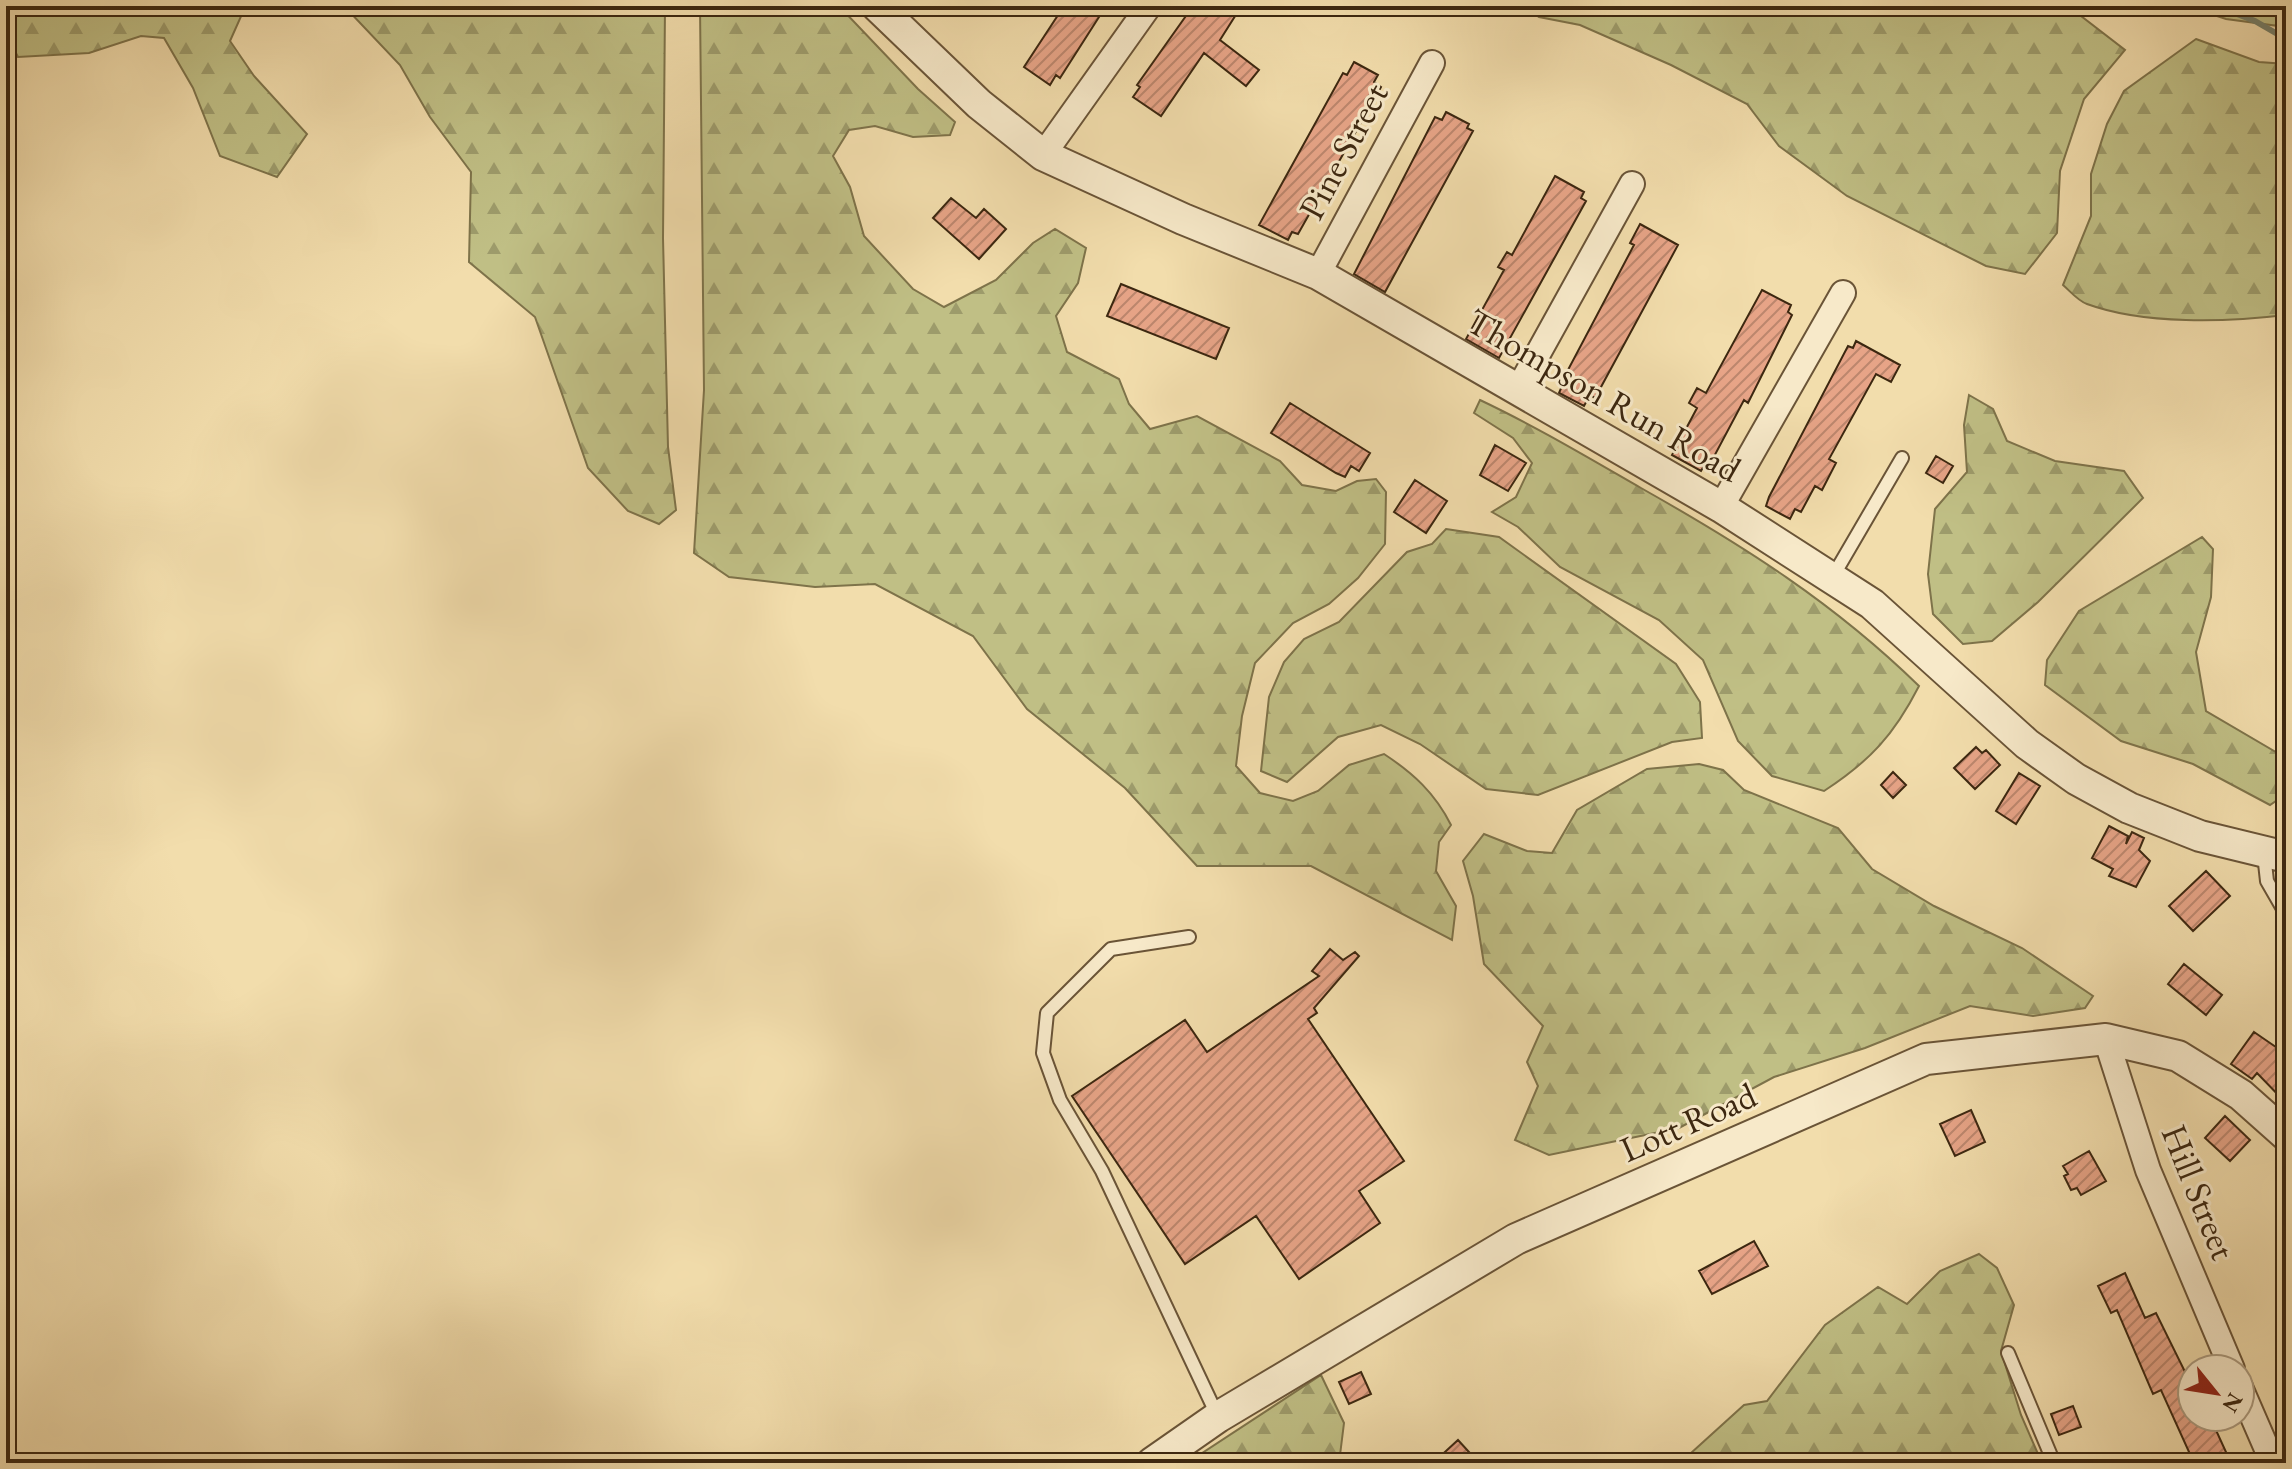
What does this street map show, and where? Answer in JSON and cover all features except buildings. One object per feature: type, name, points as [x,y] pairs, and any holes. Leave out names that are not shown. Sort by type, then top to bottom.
[{"type":"street","name":"Thompson Run Road","points":[[877,6],[979,104],[1043,155],[1183,219],[1318,274],[1519,388],[1721,507],[1872,604],[2027,744],[2076,779],[2129,808],[2200,836],[2275,855]]},
{"type":"street","points":[[1043,155],[1149,6]]},
{"type":"street","name":"Pine Street","points":[[1318,274],[1432,63]]},
{"type":"street","points":[[1519,388],[1632,184]]},
{"type":"street","points":[[1721,507],[1843,293]]},
{"type":"street","name":"Lott Road","points":[[1152,1463],[1218,1417],[1516,1239],[1926,1059],[2106,1039],[2178,1056],[2241,1095],[2286,1135]]},
{"type":"street","name":"Hill Street","points":[[2106,1039],[2148,1170],[2225,1353]]},
{"type":"street","points":[[2256,1424],[2273,1463]]},
{"type":"lane","points":[[1832,578],[1902,458]]},
{"type":"lane","points":[[2275,855],[2267,881],[2286,914]]},
{"type":"lane","points":[[1189,937],[1111,949],[1047,1013],[1043,1053],[1060,1100],[1102,1171],[1218,1417]]},
{"type":"lane","points":[[2008,1353],[2054,1463]]},
{"type":"green space","points":[[27,6],[251,6],[242,14],[230,41],[254,76],[307,134],[277,177],[220,156],[193,88],[164,38],[141,36],[89,53],[18,57],[6,34],[6,12]]},
{"type":"green space","points":[[344,6],[665,6],[663,238],[668,447],[676,510],[659,524],[628,511],[588,468],[535,317],[469,262],[471,172],[430,117],[400,65]]},
{"type":"green space","points":[[700,6],[839,6],[918,89],[955,122],[950,135],[913,137],[875,126],[849,130],[833,156],[850,187],[864,236],[913,289],[944,307],[996,280],[1033,243],[1055,229],[1086,248],[1078,283],[1056,316],[1067,352],[1119,379],[1129,404],[1150,429],[1197,416],[1280,461],[1302,485],[1336,491],[1357,481],[1376,479],[1386,492],[1385,544],[1358,578],[1329,604],[1293,623],[1255,663],[1242,716],[1236,766],[1260,793],[1293,801],[1318,791],[1349,765],[1384,754],[1404,769],[1430,793],[1451,825],[1439,842],[1436,871],[1456,906],[1452,940],[1311,866],[1197,866],[1125,788],[1027,709],[973,636],[875,584],[815,587],[729,577],[694,553],[704,390]]},
{"type":"green space","points":[[1524,6],[2068,6],[2125,50],[2084,99],[2060,171],[2057,233],[2025,274],[1986,266],[1847,196],[1779,146],[1747,104],[1671,65],[1580,25],[1539,17]]},
{"type":"green space","points":[[2187,6],[2278,6],[2286,9],[2286,27],[2226,19]]},
{"type":"green space","points":[[2196,39],[2259,62],[2286,64],[2286,315],[2212,320],[2134,316],[2084,303],[2063,285],[2091,216],[2091,174],[2107,124],[2124,91]]},
{"type":"green space","points":[[1969,395],[1993,409],[2007,441],[2055,461],[2124,471],[2143,498],[2038,602],[1992,641],[1963,644],[1933,614],[1928,574],[1935,509],[1967,472],[1964,425]]},
{"type":"green space","points":[[1480,400],[1581,453],[1752,554],[1854,628],[1919,686],[1890,733],[1868,758],[1824,791],[1772,776],[1738,741],[1703,660],[1659,620],[1560,567],[1518,527],[1492,512],[1516,497],[1532,463],[1513,438],[1474,413]]},
{"type":"green space","points":[[1446,529],[1499,537],[1676,664],[1700,702],[1702,738],[1672,742],[1538,795],[1486,789],[1420,744],[1381,725],[1338,737],[1287,782],[1261,771],[1269,697],[1284,662],[1304,639],[1339,622],[1407,552],[1432,544]]},
{"type":"green space","points":[[2202,537],[2213,549],[2211,597],[2196,652],[2206,711],[2286,758],[2286,794],[2270,805],[2193,764],[2121,741],[2045,685],[2047,660],[2079,611]]},
{"type":"green space","points":[[1699,764],[1723,770],[1744,790],[1838,828],[1872,869],[1934,906],[2022,948],[2093,996],[2085,1008],[2033,1016],[1970,1006],[1865,1048],[1774,1077],[1679,1128],[1549,1155],[1515,1140],[1538,1086],[1527,1062],[1543,1026],[1484,964],[1473,896],[1463,861],[1484,834],[1527,851],[1552,853],[1577,810],[1647,769]]},
{"type":"green space","points":[[1979,1254],[1997,1268],[2014,1305],[2001,1351],[2021,1415],[2042,1463],[1680,1463],[1744,1405],[1767,1401],[1825,1325],[1878,1287],[1907,1304],[1940,1271]]},
{"type":"green space","points":[[1321,1375],[1344,1423],[1339,1463],[1187,1463]]},
{"type":"waterway","points":[[2217,6],[2255,21],[2286,39]]}]
